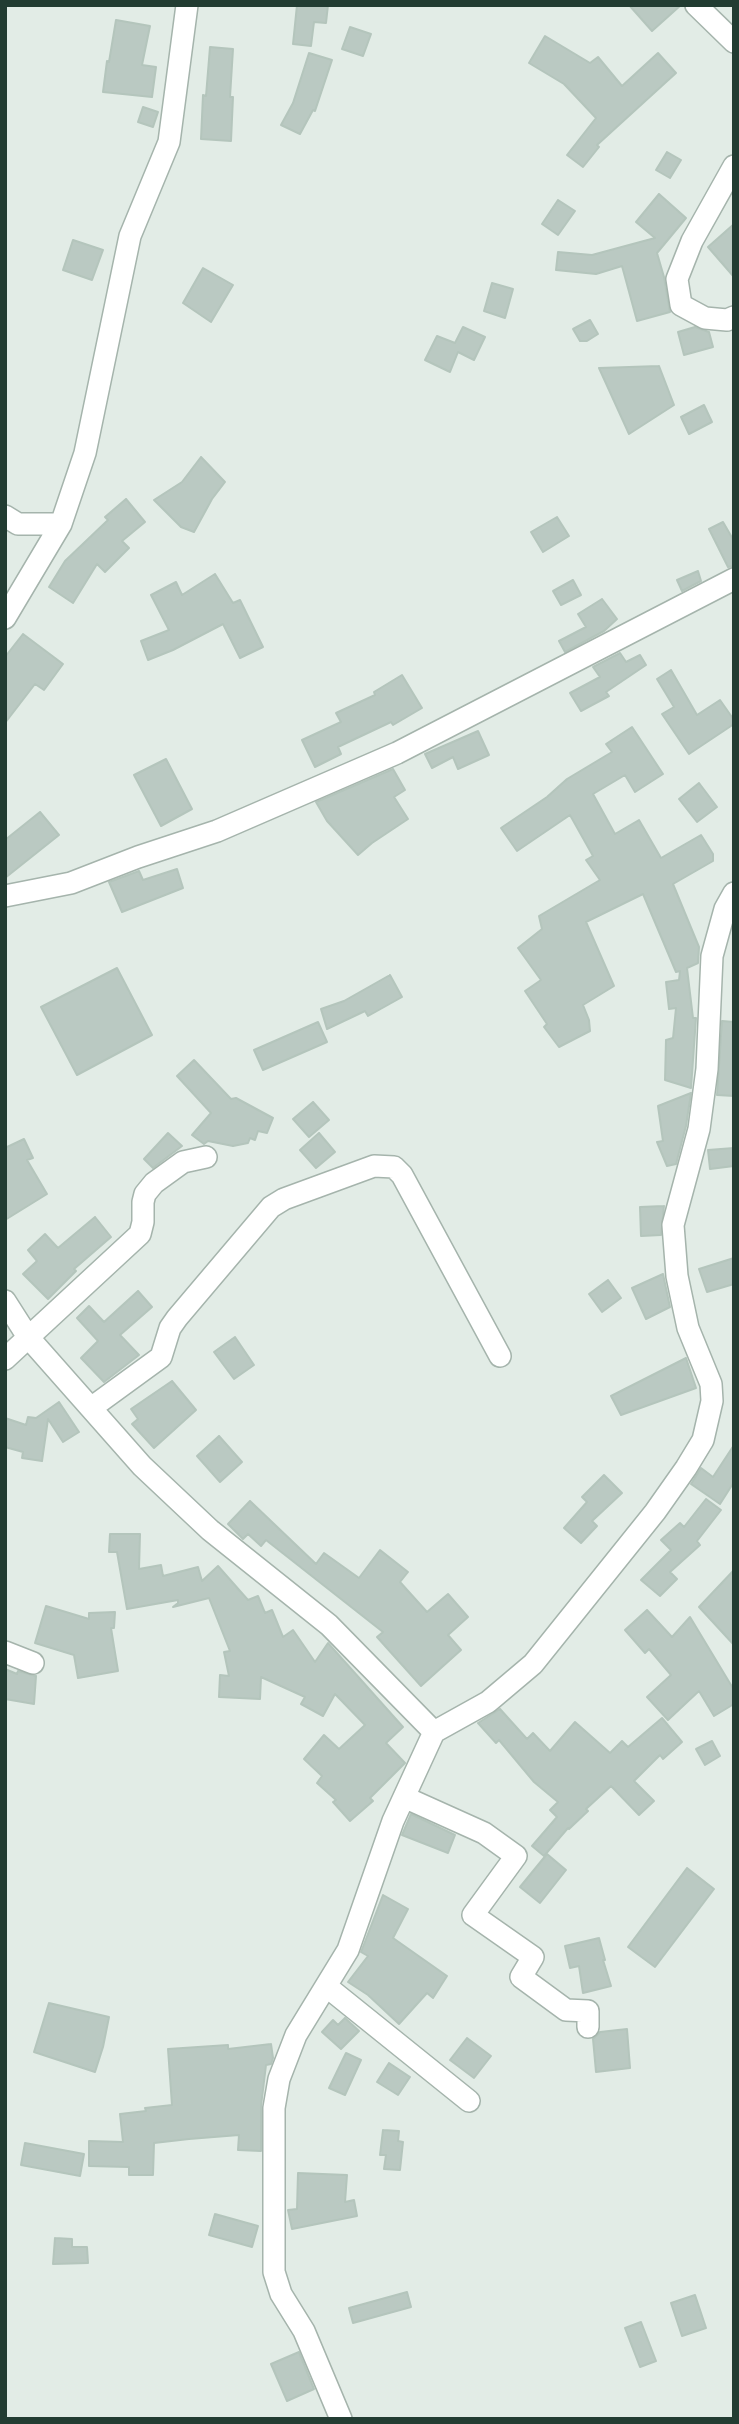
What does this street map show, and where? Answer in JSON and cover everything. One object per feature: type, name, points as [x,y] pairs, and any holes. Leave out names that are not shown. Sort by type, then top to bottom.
[{"type":"street","points":[[5,618],[61,524],[85,453],[130,236],[169,142],[187,5]]},
{"type":"street","points":[[696,5],[734,42]]},
{"type":"street","points":[[734,166],[692,241],[677,279],[681,305],[705,318],[727,320],[734,317]]},
{"type":"street","points":[[5,516],[18,524],[61,524]]},
{"type":"street","points":[[5,896],[71,883],[138,857],[218,831],[397,753],[734,579]]},
{"type":"street","points":[[341,2419],[304,2332],[281,2294],[274,2273],[274,2108],[279,2079],[296,2035],[348,1950],[377,1864],[434,1732],[488,1702],[533,1664],[655,1512],[687,1468],[703,1440],[712,1401],[711,1384],[688,1328],[677,1276],[673,1225],[699,1129],[707,1069],[712,956],[725,909],[734,893]]},
{"type":"street","points":[[5,1359],[139,1234],[143,1222],[142,1202],[154,1183],[183,1162],[206,1157]]},
{"type":"street","points":[[91,1408],[161,1357],[170,1328],[177,1318],[271,1208],[284,1199],[374,1166],[394,1167],[402,1175],[500,1356]]},
{"type":"street","points":[[5,1301],[27,1337],[142,1466],[210,1530],[329,1625],[434,1732]]},
{"type":"street","points":[[5,1652],[33,1663]]},
{"type":"street","points":[[404,1797],[484,1833],[516,1856],[473,1915],[533,1956],[521,1977],[566,2010],[588,2011],[588,2027]]},
{"type":"street","points":[[326,1986],[469,2101]]},
{"type":"building","points":[[297,5],[328,5],[326,23],[314,22],[311,46],[293,44]]},
{"type":"building","points":[[629,5],[681,5],[652,31]]},
{"type":"building","points":[[116,20],[150,26],[142,65],[156,67],[152,97],[103,92]]},
{"type":"building","points":[[350,27],[371,34],[363,56],[342,49]]},
{"type":"building","points":[[545,36],[590,63],[598,57],[622,86],[658,53],[676,73],[597,145],[599,147],[583,167],[567,155],[596,118],[564,84],[529,63]]},
{"type":"building","points":[[210,47],[233,49],[231,141],[201,139],[203,95],[206,96]]},
{"type":"building","points":[[309,53],[332,60],[315,111],[313,110],[300,134],[281,125],[293,103]]},
{"type":"building","points":[[143,107],[158,112],[153,127],[138,122]]},
{"type":"building","points":[[667,152],[681,160],[670,178],[656,170]]},
{"type":"building","points":[[659,194],[686,218],[657,253],[670,312],[637,321],[622,266],[596,274],[556,270],[558,252],[592,255],[655,238],[636,222]]},
{"type":"building","points":[[558,200],[575,211],[558,235],[542,224]]},
{"type":"building","points":[[734,224],[734,277],[708,247]]},
{"type":"building","points":[[73,240],[103,250],[92,280],[63,270]]},
{"type":"building","points":[[203,268],[233,285],[211,322],[183,303]]},
{"type":"building","points":[[492,283],[513,289],[505,318],[484,311]]},
{"type":"building","points":[[590,320],[598,334],[587,341],[580,341],[573,329]]},
{"type":"building","points":[[463,327],[485,337],[474,360],[458,352],[450,372],[425,360],[437,336],[455,343]]},
{"type":"building","points":[[695,327],[709,332],[713,347],[684,355],[678,332]]},
{"type":"building","points":[[659,366],[674,405],[629,434],[599,368]]},
{"type":"building","points":[[704,405],[712,422],[689,434],[681,417]]},
{"type":"building","points":[[201,457],[225,482],[194,532],[181,527],[154,500],[182,482]]},
{"type":"building","points":[[126,499],[145,522],[122,541],[129,548],[105,572],[97,564],[73,603],[49,587],[65,561],[108,520],[105,517]]},
{"type":"building","points":[[557,517],[569,536],[543,552],[531,532]]},
{"type":"building","points":[[723,522],[734,541],[734,566],[728,567],[709,529]]},
{"type":"building","points":[[698,571],[701,581],[682,591],[677,580]]},
{"type":"building","points":[[215,574],[233,603],[240,600],[263,647],[240,658],[223,624],[148,660],[141,641],[169,630],[151,595],[176,582],[182,595]]},
{"type":"building","points":[[573,580],[581,595],[561,605],[553,591]]},
{"type":"building","points":[[602,599],[617,619],[604,631],[565,652],[559,641],[586,627],[578,614]]},
{"type":"building","points":[[23,634],[63,664],[44,690],[35,684],[5,723],[5,657]]},
{"type":"building","points":[[620,653],[626,662],[640,655],[646,665],[606,692],[609,696],[581,711],[570,693],[600,677],[593,667]]},
{"type":"building","points":[[671,670],[697,715],[720,700],[734,720],[734,724],[689,754],[662,714],[674,707],[657,679]]},
{"type":"building","points":[[402,675],[422,708],[393,725],[391,722],[338,747],[341,754],[315,767],[302,740],[341,722],[336,713],[375,695],[374,692]]},
{"type":"building","points":[[632,727],[663,774],[635,792],[625,775],[593,794],[615,834],[639,820],[661,858],[701,835],[713,854],[713,861],[673,884],[699,947],[698,963],[687,968],[693,1018],[696,1018],[691,1088],[665,1080],[666,1040],[673,1038],[676,1008],[669,1009],[666,982],[679,980],[680,971],[676,972],[643,894],[586,922],[614,986],[583,1005],[590,1031],[559,1047],[544,1027],[547,1024],[525,991],[541,980],[518,948],[542,929],[539,916],[600,880],[586,860],[593,856],[570,815],[517,851],[501,828],[547,797],[567,779],[612,752],[606,744]]},
{"type":"building","points":[[478,731],[489,755],[458,769],[453,757],[432,768],[425,754]]},
{"type":"building","points":[[166,759],[192,809],[161,826],[134,775]]},
{"type":"building","points":[[393,769],[405,790],[394,797],[408,819],[358,855],[327,821],[316,802]]},
{"type":"building","points":[[699,783],[717,807],[697,822],[679,799]]},
{"type":"building","points":[[40,812],[59,835],[5,878],[5,840]]},
{"type":"building","points":[[177,869],[183,888],[122,912],[109,882],[139,871],[143,880]]},
{"type":"building","points":[[117,968],[152,1035],[77,1075],[41,1007]]},
{"type":"building","points":[[390,975],[402,997],[368,1016],[365,1011],[327,1029],[321,1009],[344,1001]]},
{"type":"building","points":[[722,1021],[734,1022],[734,1096],[717,1095]]},
{"type":"building","points":[[318,1022],[327,1042],[263,1070],[254,1050]]},
{"type":"building","points":[[194,1060],[231,1099],[236,1098],[273,1118],[267,1133],[258,1131],[255,1140],[250,1138],[248,1143],[233,1146],[208,1141],[204,1144],[192,1135],[211,1113],[177,1076]]},
{"type":"building","points":[[691,1093],[676,1164],[667,1166],[657,1142],[663,1141],[658,1106]]},
{"type":"building","points":[[313,1102],[329,1120],[309,1137],[293,1119]]},
{"type":"building","points":[[168,1133],[182,1146],[153,1168],[144,1159]]},
{"type":"building","points":[[319,1133],[335,1152],[316,1168],[300,1150]]},
{"type":"building","points":[[24,1139],[33,1158],[27,1160],[47,1194],[5,1220],[5,1148]]},
{"type":"building","points":[[734,1148],[734,1166],[710,1169],[708,1150]]},
{"type":"building","points":[[664,1206],[661,1235],[641,1236],[640,1207]]},
{"type":"building","points":[[95,1217],[111,1237],[74,1269],[76,1271],[48,1299],[23,1274],[37,1261],[28,1250],[45,1234],[58,1248]]},
{"type":"building","points":[[734,1258],[734,1284],[707,1292],[699,1269]]},
{"type":"building","points":[[663,1274],[670,1307],[646,1319],[632,1288]]},
{"type":"building","points":[[608,1280],[621,1298],[602,1312],[589,1294]]},
{"type":"building","points":[[138,1291],[152,1307],[120,1335],[139,1355],[104,1382],[81,1358],[98,1341],[77,1318],[89,1306],[104,1322]]},
{"type":"building","points":[[235,1337],[254,1365],[234,1379],[214,1352]]},
{"type":"building","points":[[686,1358],[696,1388],[621,1415],[611,1396]]},
{"type":"building","points":[[172,1381],[196,1410],[154,1448],[132,1424],[138,1419],[131,1409]]},
{"type":"building","points":[[59,1402],[79,1432],[63,1442],[48,1419],[42,1461],[22,1458],[23,1452],[5,1447],[5,1418],[26,1425],[28,1417],[36,1418]]},
{"type":"building","points":[[219,1436],[242,1462],[220,1482],[197,1456]]},
{"type":"building","points":[[734,1445],[734,1482],[720,1504],[691,1484],[701,1468],[713,1477]]},
{"type":"building","points":[[604,1475],[622,1493],[592,1521],[597,1526],[581,1543],[564,1528],[587,1502],[582,1497]]},
{"type":"building","points":[[706,1499],[721,1510],[697,1541],[700,1545],[670,1572],[677,1579],[660,1596],[641,1580],[671,1550],[661,1540],[680,1523],[684,1527]]},
{"type":"building","points":[[250,1501],[316,1564],[324,1553],[359,1578],[380,1550],[408,1572],[400,1582],[427,1612],[448,1594],[468,1617],[448,1635],[461,1650],[421,1686],[377,1637],[383,1632],[266,1540],[261,1546],[248,1534],[243,1539],[228,1524]]},
{"type":"building","points":[[110,1534],[140,1534],[139,1569],[161,1565],[163,1576],[198,1567],[202,1581],[218,1566],[248,1600],[258,1596],[265,1613],[272,1610],[283,1637],[293,1630],[315,1662],[328,1643],[403,1727],[386,1743],[405,1763],[370,1798],[373,1801],[350,1821],[333,1802],[336,1800],[317,1783],[322,1776],[304,1759],[324,1735],[339,1749],[365,1725],[335,1694],[323,1716],[301,1704],[305,1697],[261,1677],[260,1699],[219,1697],[220,1675],[229,1676],[224,1652],[230,1651],[209,1598],[173,1607],[178,1600],[127,1609],[117,1552],[109,1552]]},
{"type":"building","points":[[734,1570],[734,1645],[699,1607]]},
{"type":"building","points":[[46,1606],[89,1619],[89,1613],[115,1612],[114,1628],[111,1628],[118,1671],[78,1678],[74,1655],[35,1643]]},
{"type":"building","points":[[647,1610],[672,1637],[690,1617],[734,1690],[734,1704],[714,1716],[699,1691],[668,1720],[647,1697],[671,1675],[649,1649],[645,1653],[625,1630]]},
{"type":"building","points":[[5,1669],[17,1674],[18,1671],[36,1676],[34,1704],[5,1699]]},
{"type":"building","points":[[500,1709],[527,1739],[533,1733],[550,1751],[575,1722],[610,1753],[622,1741],[628,1747],[662,1718],[682,1742],[663,1759],[660,1755],[634,1781],[654,1801],[639,1815],[611,1786],[586,1809],[588,1811],[568,1828],[544,1856],[532,1846],[557,1817],[550,1810],[558,1802],[534,1782],[499,1740],[496,1743],[478,1723]]},
{"type":"building","points":[[712,1741],[720,1756],[705,1765],[696,1749]]},
{"type":"building","points":[[411,1814],[455,1835],[448,1853],[402,1835]]},
{"type":"building","points":[[547,1854],[566,1870],[540,1903],[520,1887]]},
{"type":"building","points":[[687,1868],[714,1889],[655,1967],[628,1947]]},
{"type":"building","points":[[383,1895],[408,1909],[393,1938],[447,1976],[433,1998],[427,1993],[399,2024],[368,1995],[348,1982],[368,1956],[361,1952]]},
{"type":"building","points":[[599,1938],[611,1986],[583,1993],[579,1966],[570,1968],[565,1946]]},
{"type":"building","points":[[49,2003],[109,2017],[95,2072],[34,2052]]},
{"type":"building","points":[[345,2018],[359,2031],[341,2049],[322,2032],[333,2020],[338,2025]]},
{"type":"building","points":[[627,2029],[630,2068],[596,2072],[593,2039],[600,2032]]},
{"type":"building","points":[[467,2038],[491,2056],[474,2078],[450,2060]]},
{"type":"building","points":[[271,2044],[273,2058],[271,2064],[266,2065],[261,2106],[261,2151],[238,2150],[239,2135],[189,2139],[154,2143],[153,2175],[129,2175],[129,2167],[89,2166],[89,2141],[123,2142],[120,2114],[172,2105],[168,2049],[228,2045],[228,2049]]},
{"type":"building","points":[[346,2053],[361,2060],[345,2095],[329,2088]]},
{"type":"building","points":[[389,2063],[410,2077],[398,2095],[377,2082]]},
{"type":"building","points":[[383,2130],[399,2131],[398,2141],[403,2142],[400,2170],[384,2169],[386,2155],[380,2155]]},
{"type":"building","points":[[25,2143],[84,2154],[80,2176],[21,2165]]},
{"type":"building","points":[[298,2173],[347,2175],[345,2202],[354,2200],[357,2216],[292,2229],[288,2210],[297,2209]]},
{"type":"building","points":[[215,2214],[258,2226],[252,2247],[209,2235]]},
{"type":"building","points":[[55,2238],[72,2239],[72,2247],[87,2247],[88,2263],[53,2264]]},
{"type":"building","points":[[407,2292],[411,2307],[353,2323],[349,2308]]},
{"type":"building","points":[[695,2295],[706,2328],[682,2336],[671,2303]]},
{"type":"building","points":[[641,2322],[656,2361],[640,2367],[625,2328]]},
{"type":"building","points":[[299,2352],[314,2389],[287,2401],[271,2364]]}]
